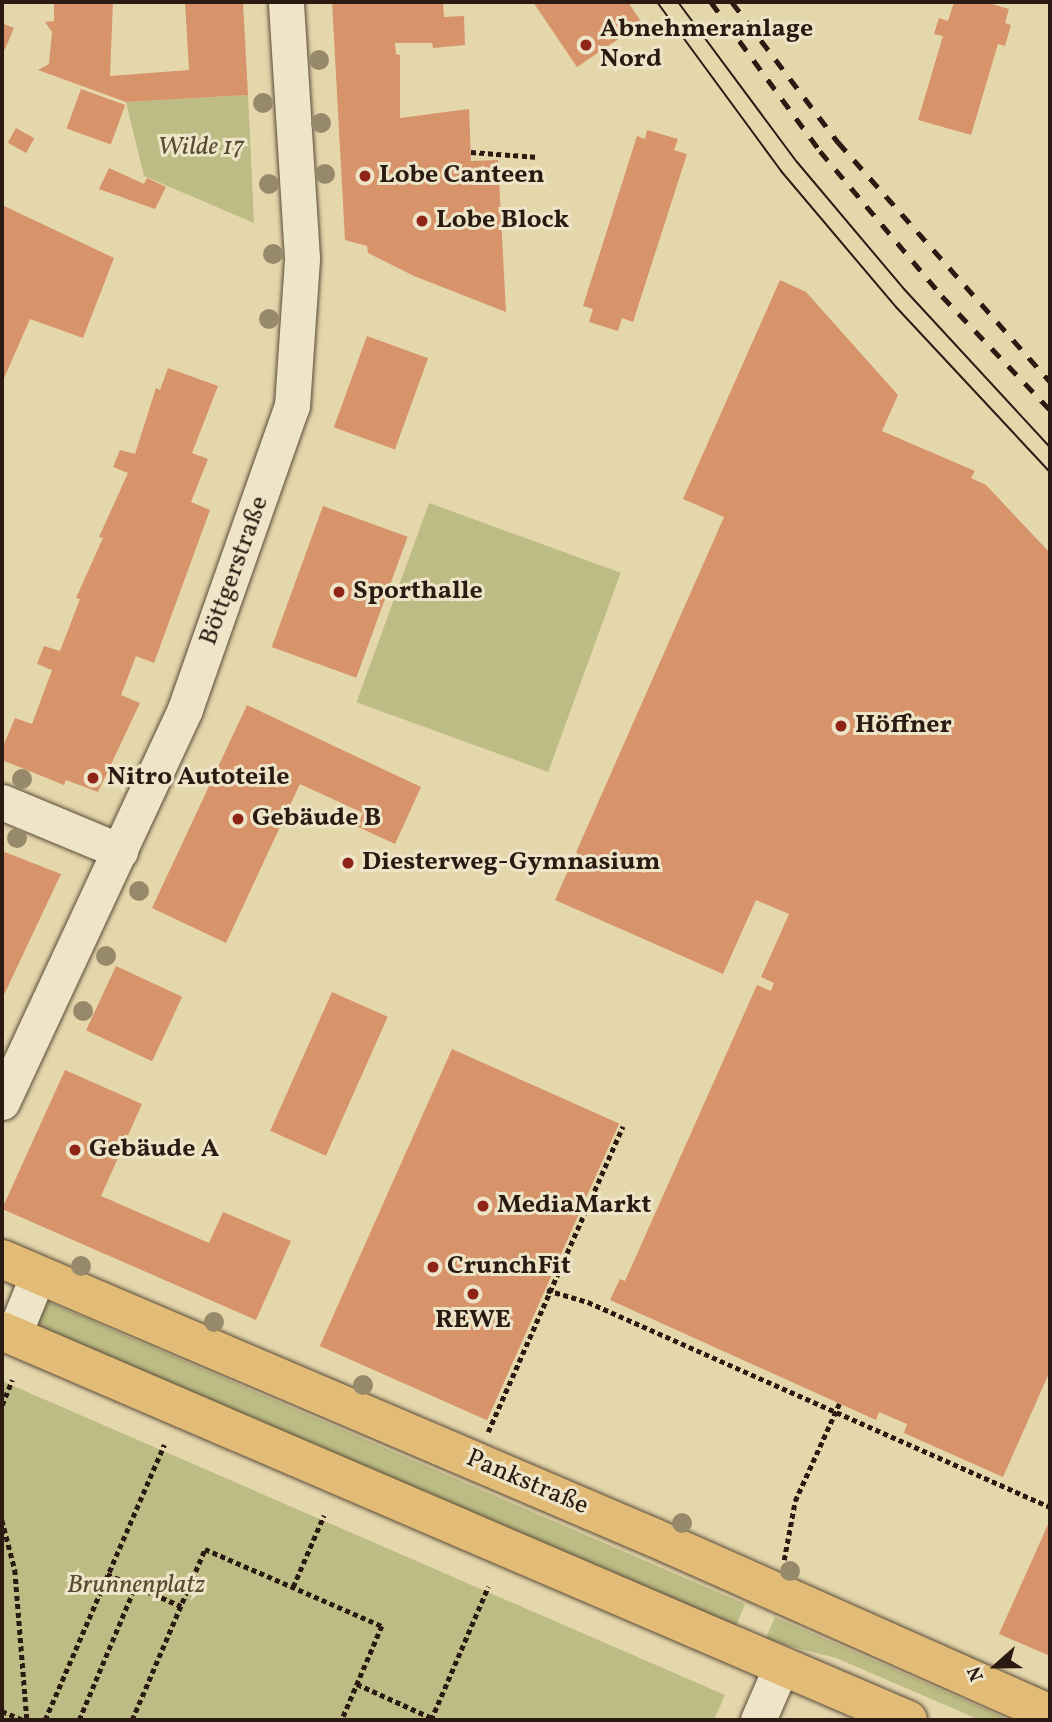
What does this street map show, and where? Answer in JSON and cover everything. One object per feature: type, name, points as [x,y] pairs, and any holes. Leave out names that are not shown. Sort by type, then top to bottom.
[{"type":"main road","name":"Pankstraße","points":[[2,1259],[642,1532],[1050,1714]]},
{"type":"main road","points":[[7,1333],[908,1720]]},
{"type":"street","name":"Böttgerstraße","points":[[2,1102],[185,709],[292,407],[302,258],[286,2]]},
{"type":"street","points":[[2,802],[120,851]]},
{"type":"street","points":[[7,1333],[38,1275]]},
{"type":"street","points":[[758,1720],[781,1667]]},
{"type":"path","points":[[471,152],[538,157]]},
{"type":"path","points":[[488,1432],[623,1126]]},
{"type":"path","points":[[549,1290],[588,1302],[1050,1507]]},
{"type":"path","points":[[2,1405],[12,1380]]},
{"type":"path","points":[[784,1560],[795,1501],[839,1404]]},
{"type":"path","points":[[45,1720],[164,1445]]},
{"type":"path","points":[[293,1587],[324,1515]]},
{"type":"path","points":[[2,1520],[15,1570],[25,1720],[2,1711]]},
{"type":"path","points":[[132,1720],[205,1549],[382,1626],[342,1720]]},
{"type":"path","points":[[107,1574],[181,1606]]},
{"type":"path","points":[[79,1720],[135,1587]]},
{"type":"path","points":[[357,1684],[432,1719],[488,1587]]},
{"type":"green space","name":"Wilde 17","points":[[248,95],[254,223],[144,176],[126,102]]},
{"type":"green space","points":[[429,503],[621,573],[548,772],[356,702]]},
{"type":"green space","points":[[48,1302],[745,1604],[736,1626],[41,1327],[37,1321]]},
{"type":"green space","name":"Brunnenplatz","points":[[2,1381],[725,1695],[714,1720],[2,1720]]},
{"type":"green space","points":[[775,1617],[1010,1720],[980,1720],[836,1658],[773,1642],[766,1638]]},
{"type":"building","points":[[54,2],[113,2],[110,76],[189,70],[185,2],[243,2],[248,95],[126,102],[38,70],[49,64],[52,32],[45,22],[54,21]]},
{"type":"building","points":[[332,2],[443,2],[444,17],[464,16],[465,45],[433,48],[432,43],[395,43],[396,54],[400,55],[400,118],[469,109],[471,161],[498,160],[506,312],[414,276],[368,253],[367,246],[345,240]]},
{"type":"building","name":"Abnehmeranlage Nord","points":[[533,2],[628,2],[642,23],[577,67]]},
{"type":"building","points":[[954,2],[985,2],[1009,9],[1005,23],[1011,25],[1005,46],[998,44],[971,135],[918,120],[943,36],[934,34],[939,18],[948,21]]},
{"type":"building","points":[[2,23],[14,28],[2,56]]},
{"type":"building","points":[[81,89],[125,105],[111,145],[67,128]]},
{"type":"building","points":[[16,128],[34,138],[26,153],[8,143]]},
{"type":"building","points":[[647,130],[678,139],[674,150],[687,154],[633,322],[622,318],[618,331],[589,322],[593,309],[583,306],[637,136],[645,139]]},
{"type":"building","points":[[109,168],[144,184],[147,178],[166,187],[155,209],[99,189]]},
{"type":"building","points":[[2,205],[114,258],[83,338],[30,319],[2,383]]},
{"type":"building","name":"Höffner","points":[[780,280],[806,292],[898,395],[882,431],[975,471],[971,478],[986,485],[1050,553],[1050,1371],[1003,1477],[904,1433],[907,1424],[879,1412],[876,1420],[610,1300],[620,1279],[625,1281],[757,985],[771,991],[774,983],[761,977],[789,914],[756,900],[723,974],[555,900],[724,517],[683,499]]},
{"type":"building","points":[[367,336],[428,358],[395,449],[334,427]]},
{"type":"building","points":[[168,368],[218,386],[192,453],[208,459],[191,502],[210,510],[154,663],[136,656],[121,695],[140,703],[98,792],[66,780],[64,785],[2,760],[2,749],[15,718],[32,724],[52,670],[37,664],[44,646],[60,651],[80,599],[76,598],[103,538],[99,537],[128,473],[113,467],[120,450],[135,454],[156,388],[160,390]]},
{"type":"building","name":"Sporthalle","points":[[323,506],[408,537],[356,678],[272,647]]},
{"type":"building","name":"Gebäude B","points":[[247,705],[421,787],[395,844],[356,826],[363,813],[300,784],[226,943],[152,908]]},
{"type":"building","points":[[2,851],[61,874],[2,999]]},
{"type":"building","points":[[116,966],[182,997],[152,1061],[86,1030]]},
{"type":"building","points":[[332,992],[388,1017],[326,1156],[270,1131]]},
{"type":"building","name":"MediaMarkt","points":[[452,1049],[619,1123],[487,1420],[320,1346]]},
{"type":"building","name":"Gebäude A","points":[[65,1070],[142,1104],[101,1196],[209,1243],[223,1212],[291,1241],[256,1320],[2,1209]]},
{"type":"building","points":[[1050,1520],[1050,1656],[999,1634]]},
{"type":"tram line","points":[[657,2],[781,171],[896,307],[1050,472]]},
{"type":"tram line","points":[[678,2],[797,162],[904,289],[1050,447]]},
{"type":"railway","points":[[711,2],[820,151],[942,296],[1050,410]]},
{"type":"railway","points":[[732,2],[838,142],[1050,382]]},
{"type":"place","name":"Abnehmeranlage Nord","points":[[586,45]]},
{"type":"place","name":"Lobe Canteen","points":[[365,176]]},
{"type":"place","name":"Lobe Block","points":[[422,221]]},
{"type":"place","name":"Sporthalle","points":[[339,592]]},
{"type":"place","name":"Höffner","points":[[841,726]]},
{"type":"place","name":"Nitro Autoteile","points":[[93,778]]},
{"type":"place","name":"Gebäude B","points":[[238,819]]},
{"type":"place","name":"Diesterweg-Gymnasium","points":[[348,863]]},
{"type":"place","name":"Gebäude A","points":[[75,1150]]},
{"type":"place","name":"MediaMarkt","points":[[483,1206]]},
{"type":"place","name":"CrunchFit","points":[[433,1267]]},
{"type":"place","name":"REWE","points":[[473,1294]]}]
